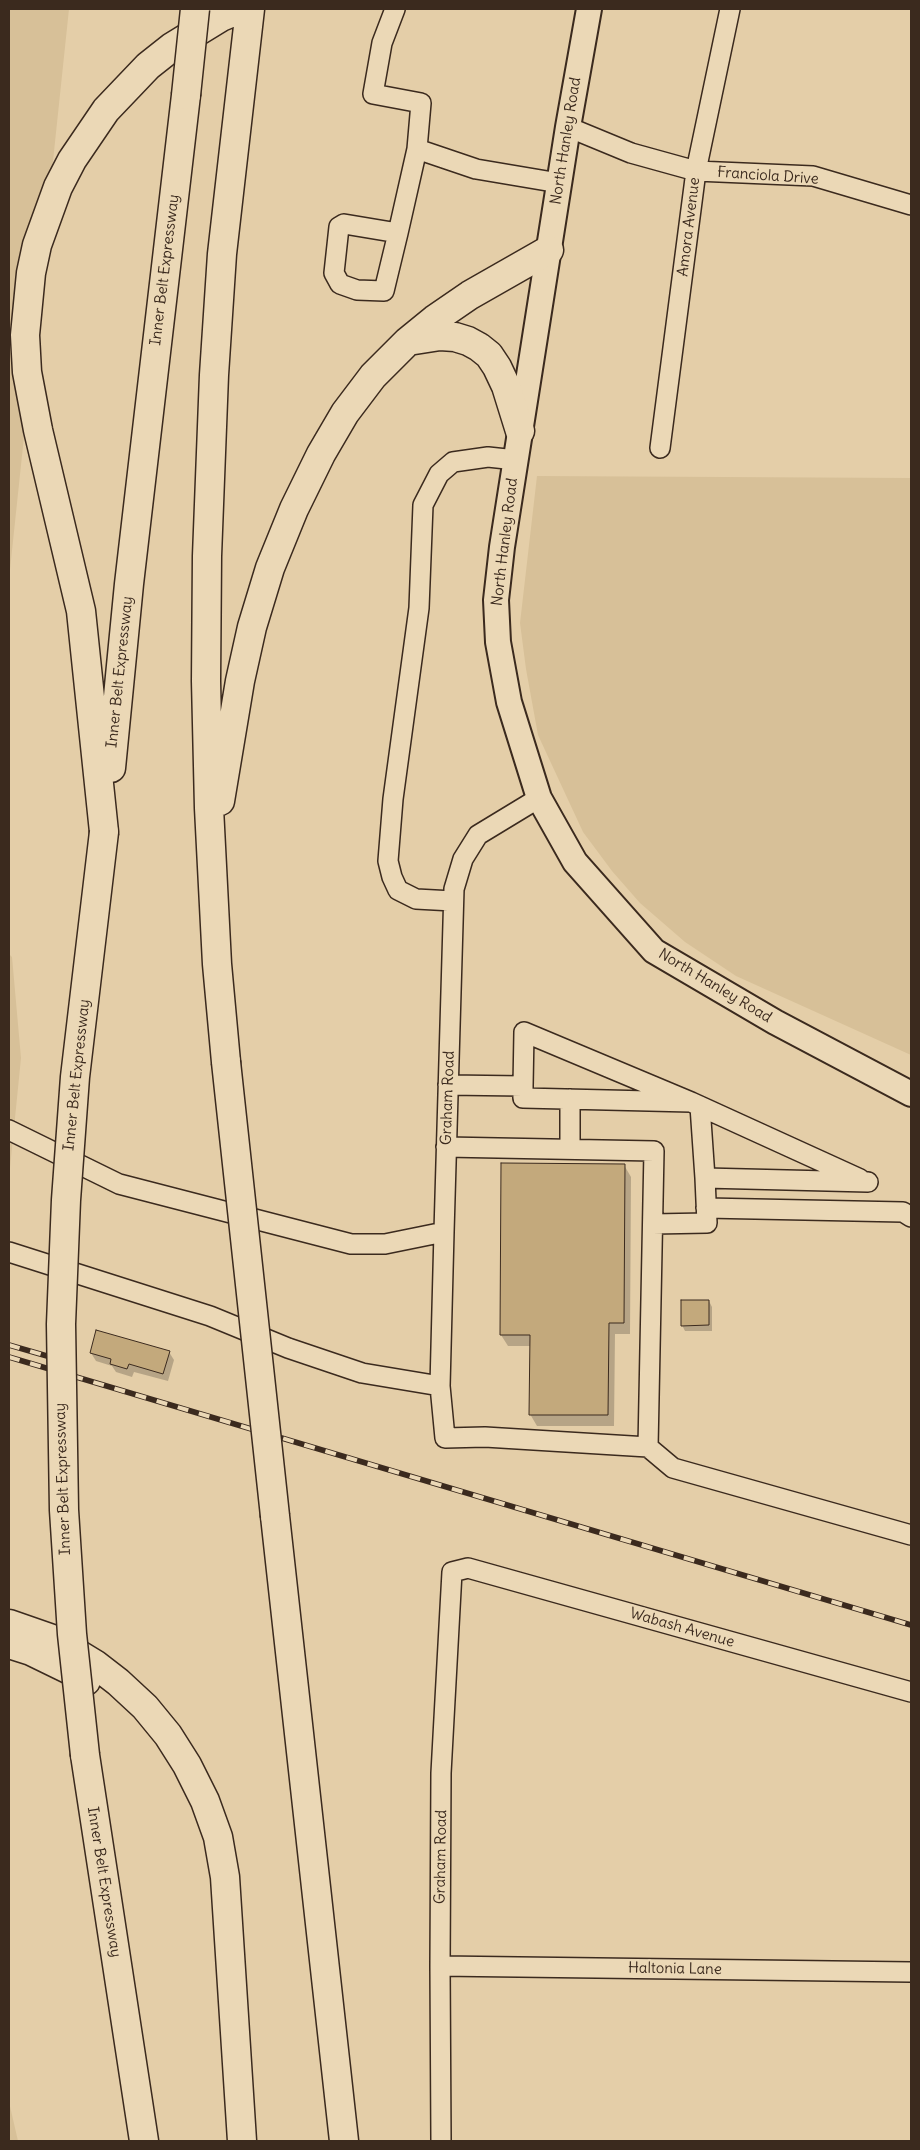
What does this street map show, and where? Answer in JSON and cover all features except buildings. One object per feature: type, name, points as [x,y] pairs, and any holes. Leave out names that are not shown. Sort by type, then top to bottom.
[{"type":"highway","name":"Inner Belt Expressway","points":[[143,2139],[85,1755],[72,1634],[66,1564],[61,1439],[61,1324],[66,1200],[75,1077],[195,9]]},
{"type":"highway","points":[[104,832],[82,611],[38,430],[27,372],[25,335],[31,273],[39,237],[58,187],[76,154],[106,110],[148,66],[172,47],[221,17],[240,9]]},
{"type":"highway","points":[[250,9],[222,254],[208,486],[206,672],[211,857],[227,1070],[344,2141]]},
{"type":"highway","points":[[211,857],[240,682],[252,627],[270,568],[294,509],[321,454],[345,412],[373,376],[408,341],[435,318],[470,295],[549,250]]},
{"type":"highway","points":[[408,341],[440,336],[455,337],[468,341],[489,355],[506,386],[520,431]]},
{"type":"highway","points":[[9,1624],[54,1640],[96,1665],[118,1682],[145,1707],[168,1735],[187,1765],[205,1801],[218,1837],[225,1877],[242,2141]]},
{"type":"highway","points":[[9,1644],[31,1651],[70,1670],[100,1691],[125,1713],[156,1749],[172,1773],[188,1804],[199,1839],[207,1879],[224,2141]]},
{"type":"main road","name":"North Hanley Road","points":[[589,9],[568,126],[502,547],[496,600],[498,642],[508,702],[539,798],[575,862],[654,951],[775,1022],[911,1094]]},
{"type":"street","points":[[395,9],[382,43],[373,94],[421,103],[417,149],[398,233]]},
{"type":"street","name":"Amora Avenue","points":[[660,448],[696,171],[730,9]]},
{"type":"street","name":"Franciola Drive","points":[[568,126],[631,153],[696,171],[813,176],[911,205]]},
{"type":"street","points":[[417,149],[476,169],[559,183]]},
{"type":"street","points":[[453,901],[416,899],[398,890],[388,861],[393,799],[419,608],[423,505],[439,474],[453,462],[488,457],[516,460]]},
{"type":"street","name":"Graham Road","points":[[539,798],[478,835],[463,859],[454,889],[440,1386],[444,1438],[485,1437],[648,1447]]},
{"type":"street","points":[[696,1104],[523,1098],[524,1032],[696,1104],[868,1182],[705,1178]]},
{"type":"street","points":[[448,1085],[523,1086]]},
{"type":"street","points":[[570,1099],[570,1149]]},
{"type":"street","points":[[652,1224],[707,1223],[705,1178],[696,1104]]},
{"type":"street","points":[[9,1130],[119,1184],[351,1244],[385,1244],[444,1232]]},
{"type":"street","points":[[446,1147],[654,1151],[648,1447],[673,1468],[911,1535]]},
{"type":"street","points":[[706,1208],[903,1212],[911,1218]]},
{"type":"street","points":[[9,1252],[210,1316],[288,1348],[362,1373],[440,1386]]},
{"type":"street","name":"Wabash Avenue","points":[[452,1572],[468,1568],[911,1692]]},
{"type":"street","name":"Graham Road","points":[[441,2141],[442,1773],[452,1572]]},
{"type":"street","name":"Haltonia Lane","points":[[440,1966],[911,1972]]},
{"type":"shaded area","points":[[9,9],[69,9],[9,579]]},
{"type":"shaded area","points":[[537,476],[911,478],[911,1055],[736,976],[685,942],[640,903],[612,871],[583,832],[538,735],[520,623]]},
{"type":"shaded area","points":[[9,954],[12,957],[21,1058],[9,1178]]},
{"type":"shaded area","points":[[9,2102],[18,2141],[9,2141]]},
{"type":"railway","points":[[9,1345],[47,1356]]},
{"type":"railway","points":[[9,1357],[911,1625]]}]
